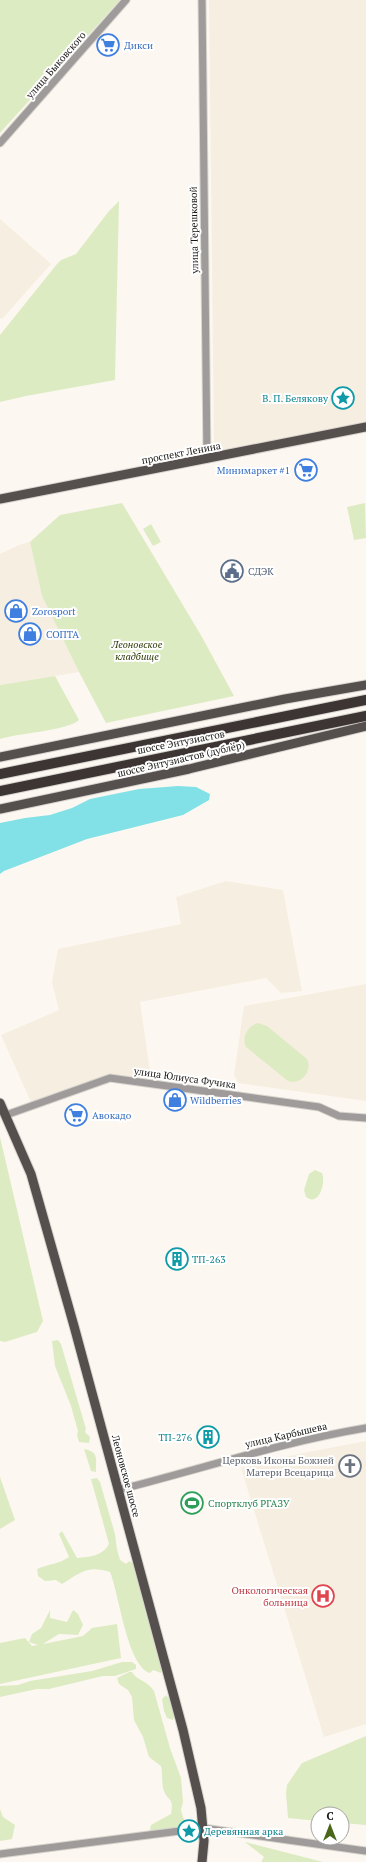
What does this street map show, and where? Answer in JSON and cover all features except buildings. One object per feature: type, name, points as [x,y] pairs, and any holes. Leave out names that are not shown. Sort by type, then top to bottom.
[{"type":"highway","name":"шоссе Энтузиастов","points":[[0,774],[366,700]]},
{"type":"highway","name":"шоссе Энтузиастов","points":[[0,791],[366,716]]},
{"type":"main road","name":"проспект Ленина","points":[[0,500],[366,428]]},
{"type":"main road","points":[[0,757],[285,699],[366,685]]},
{"type":"main road","name":"шоссе Энтузиастов (дублёр)","points":[[0,809],[189,769],[366,726]]},
{"type":"main road","name":"Леоновское шоссе","points":[[0,1103],[30,1174],[118,1490],[192,1765],[201,1808],[203,1828],[202,1862]]},
{"type":"street","name":"улица Быковского","points":[[0,143],[126,0]]},
{"type":"street","name":"улица Терешковой","points":[[202,0],[207,459]]},
{"type":"street","name":"улица Юлиуса Фучика","points":[[6,1115],[110,1078],[319,1107],[339,1116],[366,1118]]},
{"type":"street","name":"улица Карбышева","points":[[118,1490],[240,1456],[312,1438],[366,1428]]},
{"type":"street","points":[[0,1854],[203,1828],[366,1851]]},
{"type":"shaded area","points":[[209,0],[366,0],[366,424],[222,453],[217,451],[214,446]]},
{"type":"shaded area","points":[[0,219],[51,264],[2,319],[0,318]]},
{"type":"shaded area","name":"СОПТА","points":[[30,542],[42,596],[79,672],[0,685],[0,554],[19,545]]},
{"type":"shaded area","points":[[226,881],[283,890],[302,991],[281,993],[266,978],[140,1002],[151,1078],[108,1075],[31,1102],[1,1035],[59,1010],[52,982],[58,949],[181,924],[176,897]]},
{"type":"shaded area","points":[[366,984],[366,1101],[238,1083],[234,1075],[244,1006]]},
{"type":"shaded area","name":"Онкологическая больница","points":[[366,1441],[366,1724],[324,1737],[241,1468],[298,1454]]},
{"type":"green space","points":[[0,0],[120,0],[0,133]]},
{"type":"green space","points":[[119,201],[115,380],[0,402],[0,335],[57,264],[61,260],[76,254],[109,211]]},
{"type":"green space","name":"Леоновское кладбище","points":[[122,503],[202,637],[234,696],[106,723],[42,596],[30,542],[60,515]]},
{"type":"green space","points":[[365,503],[366,538],[354,540],[347,507]]},
{"type":"green space","points":[[151,524],[161,542],[153,546],[143,529]]},
{"type":"green space","points":[[55,676],[79,720],[64,727],[0,739],[0,685]]},
{"type":"green space","points":[[258,1023],[267,1026],[307,1059],[308,1068],[305,1076],[297,1081],[288,1081],[246,1047],[244,1039],[246,1032],[254,1024]]},
{"type":"green space","points":[[0,1137],[43,1321],[37,1332],[5,1342],[0,1341]]},
{"type":"green space","points":[[315,1170],[322,1173],[323,1182],[318,1196],[315,1199],[311,1199],[306,1197],[304,1190],[309,1174]]},
{"type":"green space","points":[[58,1340],[61,1344],[86,1429],[85,1432],[90,1437],[89,1443],[79,1442],[77,1435],[78,1431],[71,1406],[55,1366],[52,1341]]},
{"type":"green space","points":[[84,1449],[89,1450],[96,1456],[96,1472],[91,1471]]},
{"type":"green space","points":[[0,1477],[15,1520],[0,1529]]},
{"type":"green space","points":[[97,1478],[100,1482],[115,1534],[120,1560],[126,1564],[129,1561],[133,1563],[162,1668],[161,1673],[153,1670],[150,1673],[142,1668],[135,1657],[125,1628],[110,1572],[96,1569],[85,1571],[62,1584],[56,1580],[45,1581],[38,1576],[37,1569],[69,1557],[59,1534],[62,1531],[77,1558],[99,1553],[109,1544],[91,1479]]},
{"type":"green space","points":[[50,1610],[50,1618],[67,1622],[73,1610],[78,1614],[83,1625],[78,1635],[59,1634],[43,1644],[83,1636],[92,1628],[117,1624],[121,1658],[0,1684],[0,1643],[25,1638],[32,1646],[38,1645],[29,1642],[32,1634],[41,1628]]},
{"type":"green space","points":[[122,1662],[132,1662],[136,1665],[136,1669],[115,1676],[103,1676],[49,1689],[37,1689],[0,1697],[0,1686],[18,1685],[30,1681],[92,1671]]},
{"type":"green space","points":[[132,1672],[154,1691],[170,1748],[181,1778],[183,1802],[181,1810],[186,1827],[149,1833],[151,1825],[171,1814],[172,1804],[163,1788],[161,1766],[149,1757],[143,1737],[134,1720],[132,1697],[128,1690],[119,1684],[117,1678]]},
{"type":"green space","points":[[166,1695],[173,1707],[173,1720],[167,1718],[164,1711],[162,1699]]},
{"type":"green space","points":[[366,1736],[366,1825],[350,1824],[350,1806],[310,1806],[310,1820],[288,1818],[286,1793],[287,1785],[302,1763]]},
{"type":"green space","points":[[0,1809],[3,1817],[15,1825],[12,1839],[0,1841]]},
{"type":"green space","points":[[245,1842],[323,1862],[261,1862],[264,1857]]},
{"type":"water","points":[[178,786],[196,787],[210,794],[209,800],[183,815],[87,839],[4,871],[0,874],[0,823],[50,815],[72,808],[90,799],[139,789]]},
{"type":"place","name":"Дикси","points":[[108,45]]},
{"type":"place","name":"В. П. Белякову","points":[[343,398]]},
{"type":"place","name":"Минимаркет #1","points":[[306,470]]},
{"type":"place","name":"СДЭК","points":[[232,571]]},
{"type":"place","name":"Zorosport","points":[[16,611]]},
{"type":"place","name":"СОПТА","points":[[30,634]]},
{"type":"place","name":"Wildberries","points":[[175,1100]]},
{"type":"place","name":"Авокадо","points":[[76,1115]]},
{"type":"place","name":"ТП-263","points":[[177,1259]]},
{"type":"place","name":"ТП-276","points":[[208,1437]]},
{"type":"place","name":"Церковь Иконы Божией Матери Всецарица","points":[[350,1466]]},
{"type":"place","name":"Спортклуб РГАЗУ","points":[[192,1503]]},
{"type":"place","name":"Онкологическая больница","points":[[323,1596]]},
{"type":"place","name":"Деревянная арка","points":[[189,1831]]}]
